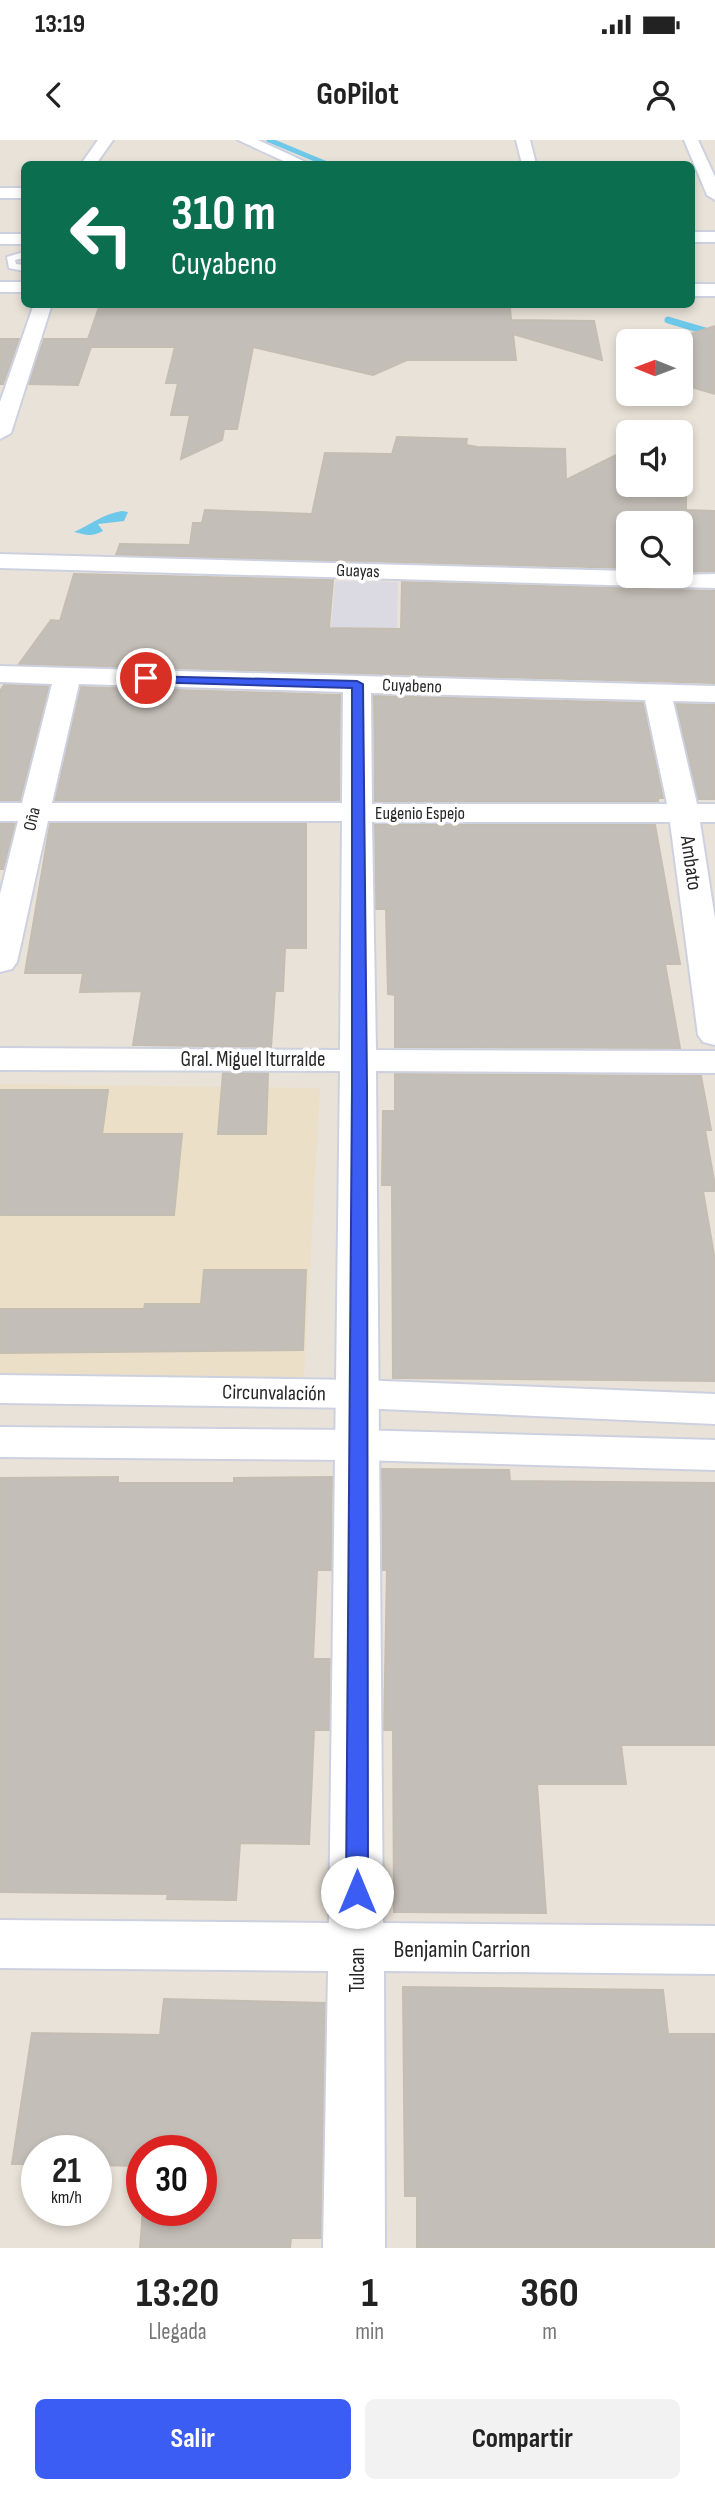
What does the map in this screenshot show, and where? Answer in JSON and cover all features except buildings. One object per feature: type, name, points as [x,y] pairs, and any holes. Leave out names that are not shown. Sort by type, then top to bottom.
[{"type":"street","points":[[90,161],[106,140]]},
{"type":"street","points":[[245,140],[295,161]]},
{"type":"street","points":[[523,140],[528,161]]},
{"type":"street","points":[[691,140],[715,195],[695,194]]},
{"type":"street","points":[[0,193],[21,193]]},
{"type":"street","points":[[695,237],[715,237]]},
{"type":"street","points":[[0,239],[21,239]]},
{"type":"street","points":[[0,288],[21,287]]},
{"type":"street","points":[[695,290],[715,290]]},
{"type":"street","points":[[0,298],[21,298]]},
{"type":"street","points":[[695,300],[715,300]]},
{"type":"street","points":[[0,433],[8,386],[41,308]]},
{"type":"street","name":"Guayas","points":[[0,561],[715,581]]},
{"type":"street","name":"Cuyabeno","points":[[0,674],[715,694]]},
{"type":"street","name":"Oña","points":[[0,962],[67,676]]},
{"type":"street","name":"Tulcan","points":[[354,2248],[360,1059],[357,684]]},
{"type":"street","name":"Ambato","points":[[657,693],[684,813],[715,1035]]},
{"type":"street","name":"Eugenio Espejo","points":[[0,811],[715,813]]},
{"type":"street","name":"Gral. Miguel Iturralde","points":[[0,1059],[715,1062]]},
{"type":"street","name":"Circunvalación","points":[[0,1390],[359,1394],[715,1409]]},
{"type":"street","points":[[0,1441],[357,1445],[715,1455]]},
{"type":"street","name":"Benjamin Carrion","points":[[0,1944],[715,1950]]},
{"type":"lane","points":[[21,256],[10,260],[12,266],[21,268]]},
{"type":"shaded area","points":[[335,581],[398,582],[397,628],[331,627]]},
{"type":"shaded area","points":[[0,1084],[320,1088],[304,1378],[0,1375]]},
{"type":"water","points":[[122,511],[128,512],[124,521],[98,524],[103,531],[99,533],[89,535],[74,532],[103,517]]},
{"type":"waterway","points":[[269,140],[320,161]]},
{"type":"waterway","points":[[668,320],[715,334]]},
{"type":"route","points":[[146,678],[357,684],[360,1087],[357,1892]]}]
